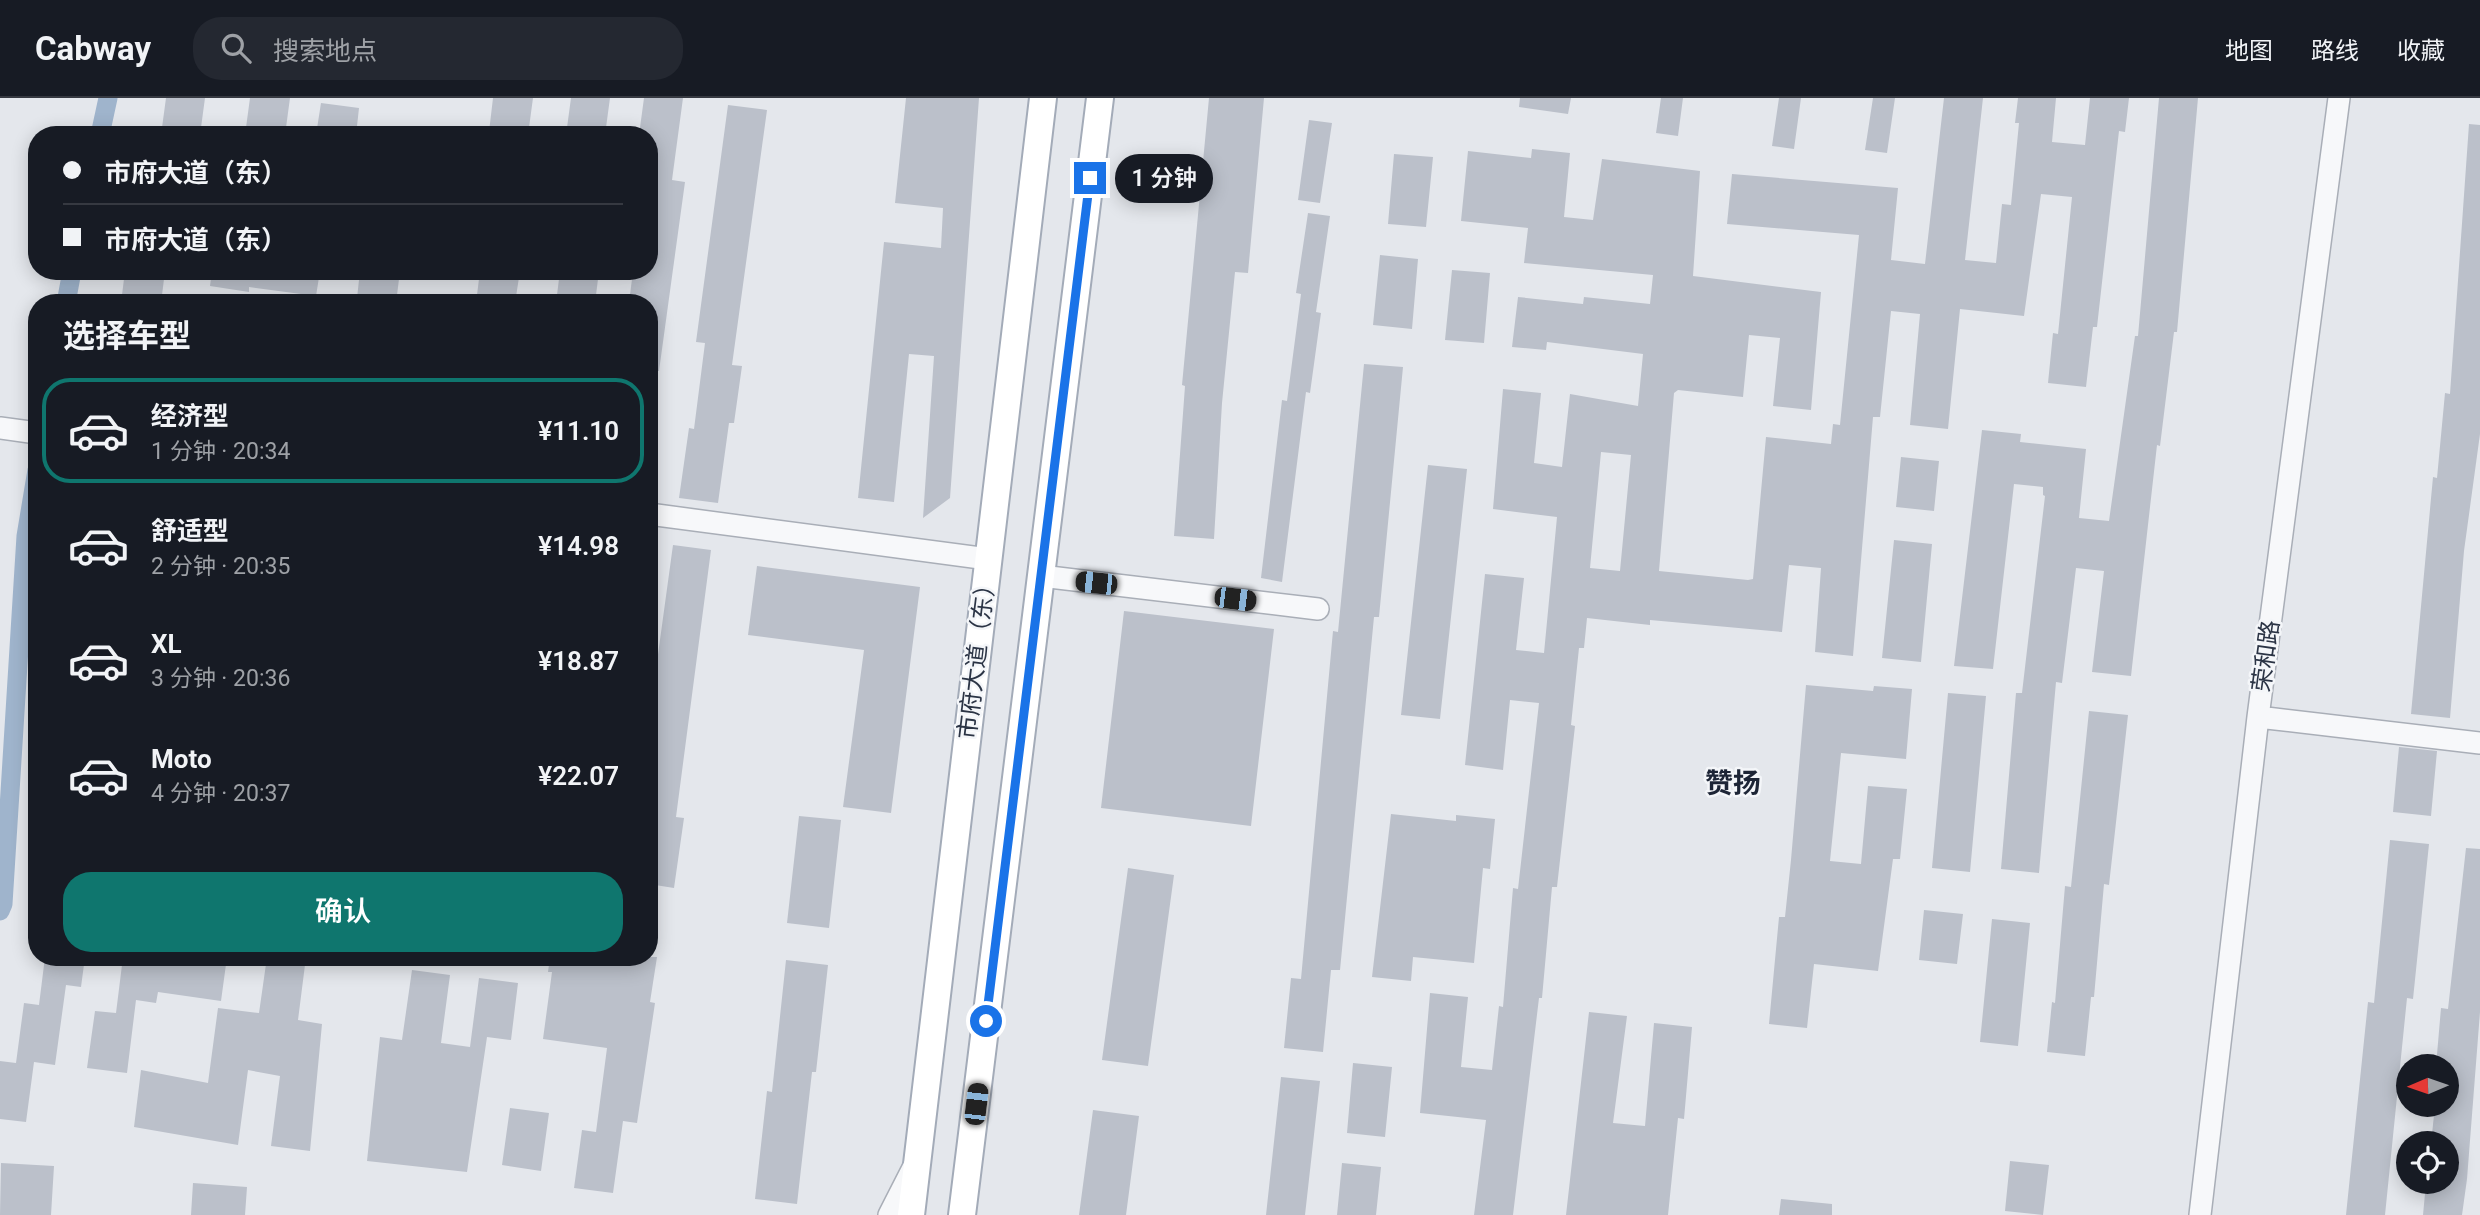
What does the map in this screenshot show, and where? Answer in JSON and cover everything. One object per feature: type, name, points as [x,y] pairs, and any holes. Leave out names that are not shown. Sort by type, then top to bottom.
[{"type":"main road","name":"市府大道（东）","points":[[911,1215],[1043,98]]},
{"type":"main road","points":[[962,1215],[1100,98]]},
{"type":"street","name":"荣和路","points":[[2200,1215],[2258,717],[2339,98]]},
{"type":"street","points":[[0,428],[28,432]]},
{"type":"street","points":[[658,515],[988,559]]},
{"type":"street","points":[[1041,576],[1318,609]]},
{"type":"street","points":[[2258,717],[2480,743]]},
{"type":"street","points":[[889,1215],[918,1158]]},
{"type":"building","points":[[166,98],[205,98],[201,126],[162,126]]},
{"type":"building","points":[[250,98],[290,98],[286,126],[246,126]]},
{"type":"building","points":[[493,98],[533,98],[529,126],[490,126]]},
{"type":"building","points":[[571,98],[610,98],[606,126],[567,126]]},
{"type":"building","points":[[644,98],[683,98],[672,180],[685,182],[659,371],[658,294],[630,294],[632,280],[658,280],[658,126],[640,126]]},
{"type":"building","points":[[906,98],[979,98],[950,498],[923,518],[934,356],[909,354],[894,502],[858,498],[884,242],[941,248],[943,208],[895,203]]},
{"type":"building","points":[[1209,98],[1264,98],[1248,273],[1235,272],[1222,403],[1214,539],[1174,536],[1185,386],[1182,385]]},
{"type":"building","points":[[1520,98],[1571,98],[1568,114],[1519,107]]},
{"type":"building","points":[[1661,98],[1683,98],[1678,136],[1656,133]]},
{"type":"building","points":[[1779,98],[1801,98],[1794,149],[1772,146]]},
{"type":"building","points":[[1873,98],[1895,98],[1887,153],[1865,150]]},
{"type":"building","points":[[1944,98],[1983,98],[1965,260],[1996,263],[2002,204],[2011,205],[2019,123],[2015,123],[2018,98],[2056,98],[2052,142],[2085,145],[2090,98],[2129,98],[2125,132],[2119,131],[2097,327],[2093,327],[2086,387],[2048,383],[2053,333],[2058,334],[2072,197],[2041,194],[2024,316],[1960,309],[1948,429],[1910,425],[1920,314],[1891,311],[1880,417],[1873,417],[1853,656],[1815,652],[1821,568],[1789,565],[1782,632],[1650,620],[1650,625],[1587,618],[1584,648],[1579,648],[1571,725],[1575,726],[1557,887],[1552,887],[1542,998],[1539,998],[1513,1215],[1474,1215],[1486,1120],[1420,1113],[1430,993],[1468,997],[1461,1067],[1492,1070],[1499,1006],[1503,1007],[1513,888],[1518,889],[1539,703],[1510,700],[1503,770],[1465,765],[1485,574],[1524,578],[1516,650],[1544,653],[1557,517],[1493,509],[1503,389],[1541,393],[1534,463],[1562,467],[1570,394],[1638,406],[1643,354],[1547,342],[1546,350],[1512,347],[1518,297],[1583,304],[1584,297],[1650,304],[1653,275],[1524,263],[1528,228],[1461,221],[1468,151],[1531,158],[1532,149],[1570,153],[1564,217],[1593,220],[1602,159],[1700,171],[1693,276],[1821,292],[1811,410],[1773,406],[1780,338],[1749,335],[1743,397],[1678,390],[1674,393],[1659,571],[1753,579],[1766,437],[1831,444],[1833,424],[1840,425],[1859,235],[1727,224],[1732,174],[1898,188],[1891,260],[1925,264]],"holes":[[[1601,452],[1631,455],[1620,571],[1590,568]]]},
{"type":"building","points":[[2159,98],[2198,98],[2177,332],[2174,332],[2160,446],[2157,445],[2131,676],[2092,672],[2104,571],[2076,568],[2062,683],[2056,682],[2039,873],[2001,869],[2016,693],[2022,693],[2045,496],[2043,487],[2014,484],[1993,669],[1954,666],[1982,430],[2021,434],[2020,442],[2086,449],[2079,518],[2109,521],[2135,336],[2138,336]]},
{"type":"building","points":[[321,103],[359,108],[357,126],[317,126]]},
{"type":"building","points":[[728,105],[767,110],[732,365],[742,366],[734,423],[729,423],[718,503],[679,498],[689,428],[694,429],[705,343],[696,342]]},
{"type":"building","points":[[1309,120],[1332,123],[1320,203],[1298,200]]},
{"type":"building","points":[[2469,124],[2480,125],[2480,434],[2464,551],[2450,718],[2411,714],[2433,477],[2437,478],[2445,393],[2450,394]]},
{"type":"building","points":[[1394,154],[1433,157],[1426,227],[1388,224]]},
{"type":"building","points":[[1308,213],[1330,216],[1316,312],[1321,313],[1310,393],[1306,392],[1282,582],[1261,578],[1282,400],[1287,401],[1301,294],[1296,293]]},
{"type":"building","points":[[1380,255],[1418,259],[1412,329],[1373,325]]},
{"type":"building","points":[[1452,270],[1490,273],[1484,343],[1445,340]]},
{"type":"building","points":[[124,280],[164,280],[162,294],[122,294]]},
{"type":"building","points":[[211,280],[319,280],[316,294],[249,287],[249,292],[210,286]]},
{"type":"building","points":[[359,280],[399,280],[397,294],[357,294]]},
{"type":"building","points":[[479,280],[519,280],[516,294],[477,294]]},
{"type":"building","points":[[559,280],[598,280],[596,294],[557,294]]},
{"type":"building","points":[[1364,364],[1403,367],[1379,617],[1374,617],[1340,970],[1331,970],[1323,1052],[1284,1048],[1291,978],[1301,979],[1333,631],[1338,632]]},
{"type":"building","points":[[1901,457],[1939,461],[1934,511],[1896,507]]},
{"type":"building","points":[[1428,465],[1467,469],[1440,719],[1401,715]]},
{"type":"building","points":[[1894,540],[1932,544],[1921,662],[1882,658]]},
{"type":"building","points":[[673,545],[711,550],[676,817],[684,818],[674,888],[658,885],[658,654]]},
{"type":"building","points":[[757,566],[920,587],[891,813],[843,807],[864,650],[748,635]]},
{"type":"building","points":[[1124,611],[1274,629],[1251,826],[1101,808]]},
{"type":"building","points":[[1806,685],[1873,691],[1874,686],[1912,689],[1906,759],[1841,753],[1830,861],[1861,864],[1868,786],[1907,789],[1900,859],[1893,859],[1878,971],[1814,964],[1807,1028],[1769,1024],[1779,917],[1785,917]]},
{"type":"building","points":[[1948,693],[1986,696],[1970,872],[1932,868]]},
{"type":"building","points":[[2089,711],[2128,715],[2109,885],[2104,884],[2094,997],[2091,997],[2085,1056],[2047,1052],[2052,1002],[2055,1003],[2065,886],[2071,887]]},
{"type":"building","points":[[2399,747],[2437,751],[2431,816],[2393,812]]},
{"type":"building","points":[[1391,814],[1456,821],[1456,815],[1495,819],[1490,869],[1483,868],[1474,963],[1413,957],[1411,981],[1372,977]]},
{"type":"building","points":[[799,816],[841,820],[829,928],[787,923]]},
{"type":"building","points":[[2390,840],[2429,844],[2413,999],[2407,998],[2401,1054],[2396,1054],[2396,1106],[2385,1215],[2346,1215],[2368,1002],[2374,1003]]},
{"type":"building","points":[[2466,848],[2480,849],[2480,1012],[2462,1215],[2423,1215],[2425,1194],[2459,1194],[2459,1131],[2432,1131],[2434,1117],[2459,1117],[2459,1054],[2437,1054],[2441,1008],[2448,1009]]},
{"type":"building","points":[[1128,868],[1174,875],[1148,1066],[1102,1060]]},
{"type":"building","points":[[1924,910],[1963,914],[1957,964],[1919,960]]},
{"type":"building","points":[[1992,919],[2030,923],[2018,1046],[1980,1042]]},
{"type":"building","points":[[786,960],[828,965],[816,1072],[812,1072],[797,1204],[755,1199],[767,1091],[772,1092]]},
{"type":"building","points":[[44,966],[84,966],[81,987],[66,985],[55,1065],[34,1062],[26,1122],[0,1119],[0,1061],[16,1063],[24,1003],[39,1005]]},
{"type":"building","points":[[122,966],[226,966],[221,1001],[158,992],[156,1003],[136,1000],[127,1073],[87,1068],[95,1011],[116,1013]]},
{"type":"building","points":[[266,966],[305,966],[298,1020],[322,1024],[310,1151],[271,1146],[280,1076],[248,1070],[238,1145],[134,1127],[141,1070],[208,1083],[218,1008],[259,1013]]},
{"type":"building","points":[[549,966],[656,966],[650,1002],[655,1003],[637,1123],[623,1121],[613,1193],[574,1188],[582,1130],[596,1132],[607,1048],[543,1039],[552,972],[548,972]]},
{"type":"building","points":[[412,970],[450,975],[441,1043],[470,1047],[479,978],[518,983],[511,1040],[487,1037],[467,1172],[367,1161],[380,1037],[402,1040]]},
{"type":"building","points":[[1589,1012],[1627,1016],[1613,1123],[1645,1126],[1654,1023],[1692,1027],[1684,1119],[1678,1118],[1668,1215],[1566,1215]]},
{"type":"building","points":[[1353,1063],[1392,1067],[1385,1137],[1347,1133]]},
{"type":"building","points":[[1281,1077],[1320,1081],[1305,1215],[1266,1215]]},
{"type":"building","points":[[510,1108],[549,1113],[541,1171],[502,1165]]},
{"type":"building","points":[[1093,1110],[1139,1116],[1126,1215],[1079,1215]]},
{"type":"building","points":[[2010,1161],[2049,1165],[2043,1215],[2005,1211]]},
{"type":"building","points":[[1,1163],[54,1166],[51,1215],[0,1215]]},
{"type":"building","points":[[1342,1163],[1381,1167],[1376,1215],[1337,1215]]},
{"type":"building","points":[[193,1183],[247,1187],[245,1215],[191,1215]]},
{"type":"building","points":[[1781,1199],[1832,1204],[1832,1215],[1779,1215]]},
{"type":"waterway","points":[[102,126],[108,98]]},
{"type":"waterway","points":[[68,294],[70,280]]},
{"type":"waterway","points":[[0,911],[3,904],[28,524]]},
{"type":"district","name":"赞扬","points":[[1733,783]]},
{"type":"route","points":[[986,1021],[1090,178]]}]
